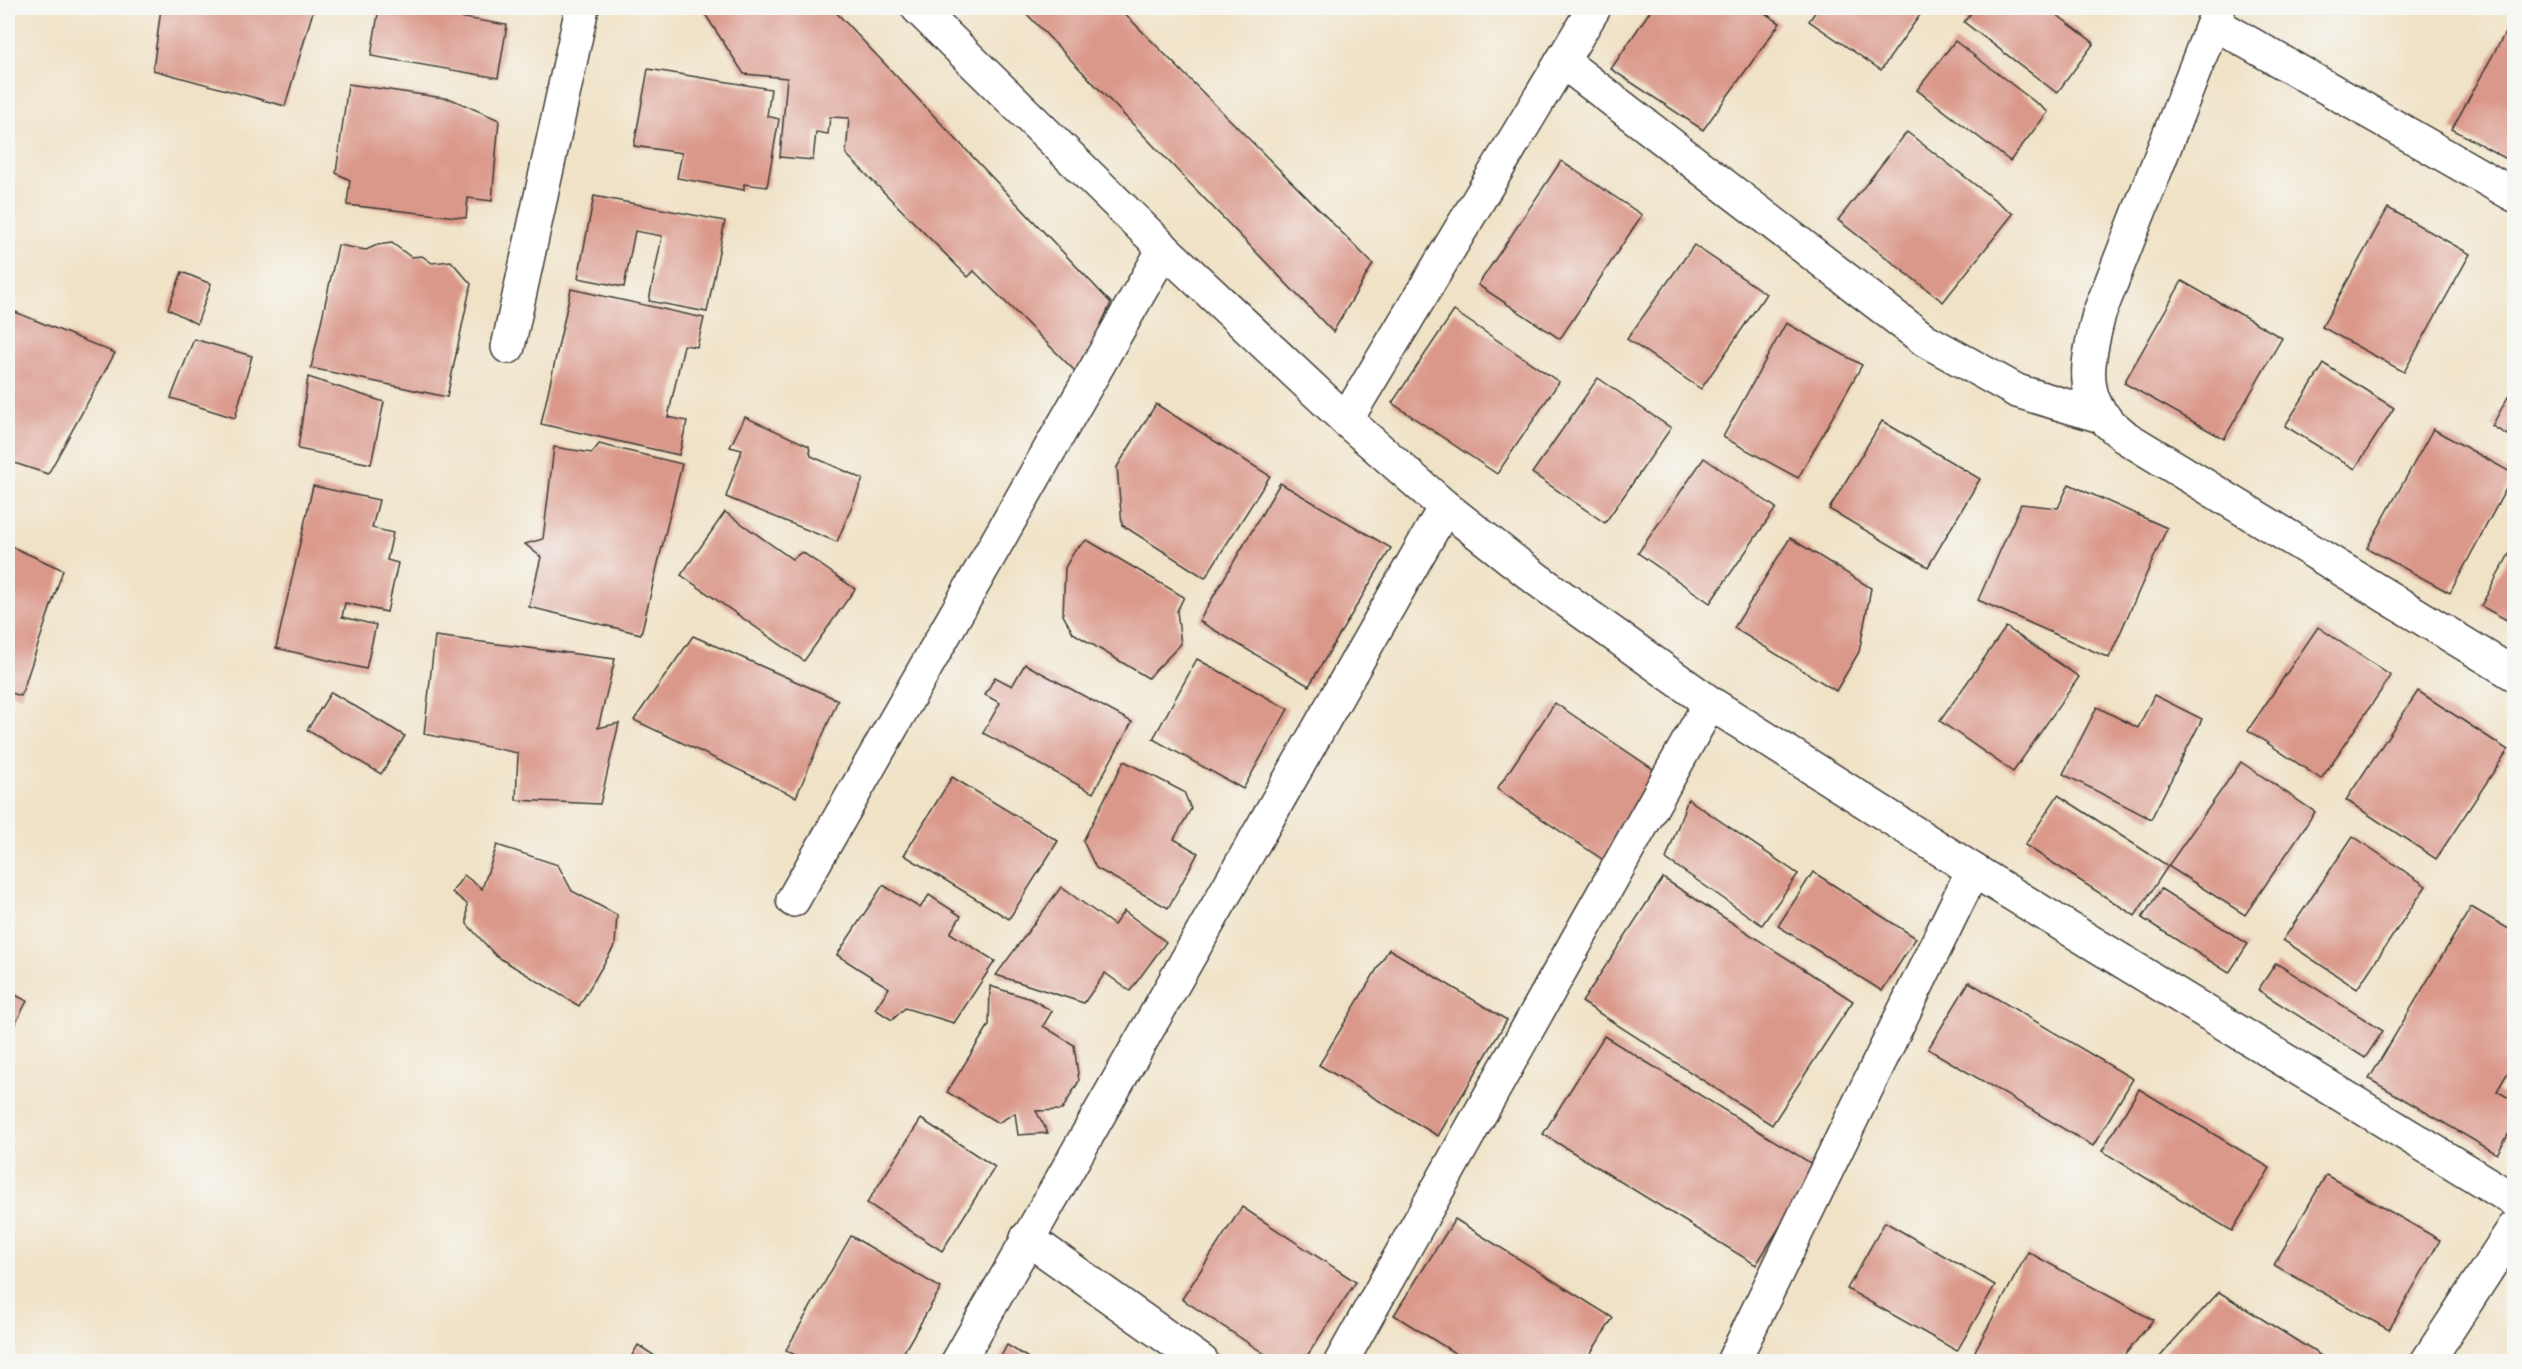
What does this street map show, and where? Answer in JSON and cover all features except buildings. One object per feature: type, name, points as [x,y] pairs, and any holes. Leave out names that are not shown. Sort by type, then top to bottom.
[{"type":"street","points":[[508,347],[582,8]]},
{"type":"street","points":[[918,8],[1164,249],[1346,420],[1445,507],[1538,580],[1710,703],[1973,870],[2514,1200]]},
{"type":"street","points":[[1346,420],[1594,8]]},
{"type":"street","points":[[2514,195],[2216,15],[2099,314],[2088,362],[2091,396],[2104,417],[2126,437],[2514,674]]},
{"type":"street","points":[[1562,61],[1925,340],[2018,391],[2104,417]]},
{"type":"street","points":[[793,900],[1164,249]]},
{"type":"street","points":[[958,1362],[1445,507]]},
{"type":"street","points":[[1341,1362],[1710,703]]},
{"type":"street","points":[[1733,1362],[1973,870]]},
{"type":"street","points":[[2427,1362],[2514,1228]]},
{"type":"street","points":[[1027,1238],[1202,1362]]}]
